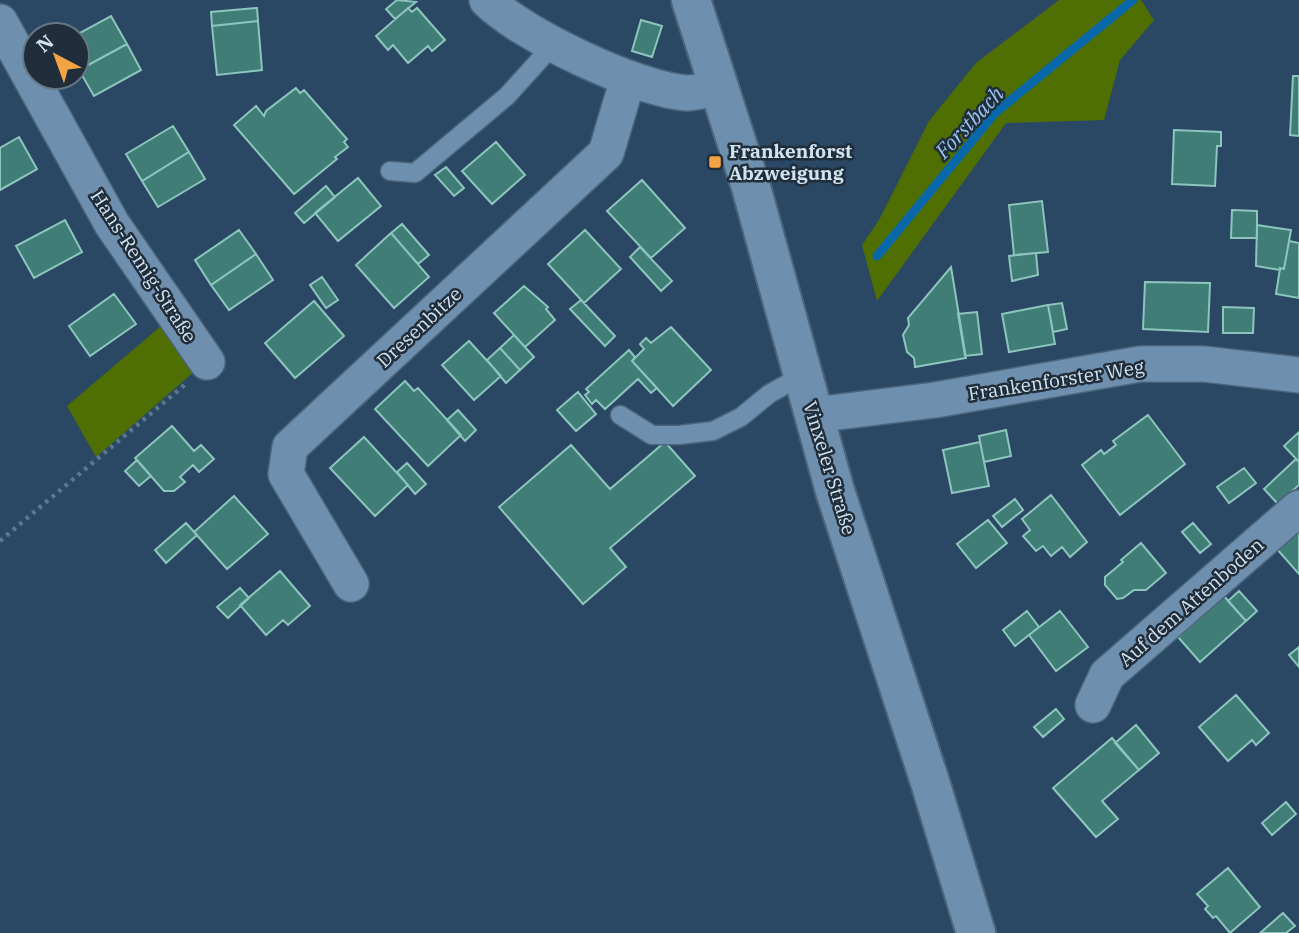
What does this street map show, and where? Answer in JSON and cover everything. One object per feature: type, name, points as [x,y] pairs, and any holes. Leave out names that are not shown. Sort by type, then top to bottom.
[{"type":"main road","name":"Vinxeler Straße","points":[[691,0],[751,187],[835,491],[930,782],[975,933]]},
{"type":"street","points":[[487,0],[498,11],[554,44],[628,79],[688,93],[720,88]]},
{"type":"street","name":"Hans-Remig-Straße","points":[[0,22],[112,224],[207,362]]},
{"type":"street","name":"Dresenbitze","points":[[351,584],[286,474],[289,447],[606,153],[628,79]]},
{"type":"street","name":"Frankenforster Weg","points":[[814,415],[935,400],[1140,364],[1204,364],[1299,375]]},
{"type":"street","name":"Auf dem Attenboden","points":[[1093,705],[1107,675],[1299,508]]},
{"type":"lane","points":[[390,171],[415,173],[507,96],[554,44]]},
{"type":"lane","points":[[620,415],[652,435],[713,431],[741,417],[769,394],[803,375]]},
{"type":"path","points":[[0,541],[209,365],[207,362]]},
{"type":"green space","points":[[1059,0],[1141,0],[1154,20],[1120,60],[1104,120],[1006,123],[877,301],[862,245],[879,220],[929,121],[976,63]]},
{"type":"green space","points":[[161,326],[196,370],[96,457],[67,406]]},
{"type":"building","points":[[397,0],[416,2],[395,19],[386,9]]},
{"type":"building","points":[[257,8],[258,21],[212,26],[211,12]]},
{"type":"building","points":[[408,8],[412,12],[417,8],[445,40],[432,51],[428,46],[408,63],[393,45],[388,50],[376,36]]},
{"type":"building","points":[[111,16],[127,44],[91,64],[91,27]]},
{"type":"building","points":[[641,20],[662,26],[652,57],[632,51]]},
{"type":"building","points":[[258,21],[262,70],[217,75],[212,26]]},
{"type":"building","points":[[127,44],[141,70],[94,96],[91,91],[91,64]]},
{"type":"building","points":[[1293,76],[1299,76],[1299,136],[1290,135]]},
{"type":"building","points":[[296,88],[300,93],[304,90],[347,139],[344,142],[348,147],[294,194],[234,125],[256,106],[264,116],[266,111]]},
{"type":"building","points":[[173,126],[189,152],[142,181],[126,154]]},
{"type":"building","points":[[1174,130],[1221,132],[1221,146],[1217,146],[1215,186],[1172,184]]},
{"type":"building","points":[[19,137],[37,169],[0,190],[0,148]]},
{"type":"building","points":[[496,142],[525,175],[492,204],[462,171]]},
{"type":"building","points":[[189,152],[205,179],[158,207],[142,181]]},
{"type":"building","points":[[446,167],[464,188],[454,196],[435,175]]},
{"type":"building","points":[[358,178],[381,206],[338,241],[315,213]]},
{"type":"building","points":[[642,180],[685,228],[651,258],[607,211]]},
{"type":"building","points":[[326,186],[335,197],[304,223],[295,213]]},
{"type":"building","points":[[1042,201],[1048,252],[1014,255],[1009,205]]},
{"type":"building","points":[[1232,210],[1257,211],[1257,238],[1231,238]]},
{"type":"building","points":[[65,220],[82,252],[34,278],[16,246]]},
{"type":"building","points":[[402,224],[429,255],[418,264],[391,233]]},
{"type":"building","points":[[1257,225],[1291,230],[1284,269],[1256,266]]},
{"type":"building","points":[[239,230],[256,254],[211,285],[195,260]]},
{"type":"building","points":[[585,230],[621,269],[584,303],[548,264]]},
{"type":"building","points":[[391,233],[429,277],[394,308],[356,265]]},
{"type":"building","points":[[1289,241],[1299,243],[1299,298],[1276,294],[1280,268],[1284,269]]},
{"type":"building","points":[[640,247],[672,281],[661,291],[630,257]]},
{"type":"building","points":[[1036,253],[1038,275],[1012,281],[1009,256]]},
{"type":"building","points":[[256,254],[273,280],[229,310],[211,285]]},
{"type":"building","points":[[951,267],[966,358],[915,367],[914,358],[907,352],[903,335],[909,325],[908,318]]},
{"type":"building","points":[[322,277],[338,300],[326,308],[310,285]]},
{"type":"building","points":[[1145,282],[1210,283],[1208,332],[1143,329]]},
{"type":"building","points":[[524,286],[548,307],[546,309],[555,320],[525,347],[494,313]]},
{"type":"building","points":[[114,294],[136,324],[90,356],[69,326]]},
{"type":"building","points":[[581,300],[615,336],[605,346],[570,309]]},
{"type":"building","points":[[314,301],[344,336],[295,378],[265,343]]},
{"type":"building","points":[[1062,303],[1067,329],[1053,332],[1048,305]]},
{"type":"building","points":[[1048,305],[1055,344],[1009,352],[1002,314]]},
{"type":"building","points":[[1223,307],[1254,308],[1253,333],[1223,333]]},
{"type":"building","points":[[977,312],[982,354],[965,356],[958,314]]},
{"type":"building","points":[[671,327],[711,370],[673,406],[632,361],[644,349],[640,344],[646,338],[651,343]]},
{"type":"building","points":[[514,335],[534,357],[520,370],[500,348]]},
{"type":"building","points":[[469,341],[501,376],[474,400],[442,365]]},
{"type":"building","points":[[500,348],[520,370],[506,383],[487,360]]},
{"type":"building","points":[[629,350],[635,357],[632,361],[657,388],[651,393],[638,379],[605,409],[596,400],[592,404],[585,395],[589,392],[586,389]]},
{"type":"building","points":[[405,381],[414,391],[418,388],[461,435],[428,466],[375,409]]},
{"type":"building","points":[[578,392],[596,414],[576,431],[557,410]]},
{"type":"building","points":[[458,410],[476,430],[465,441],[447,420]]},
{"type":"building","points":[[1148,415],[1185,464],[1120,515],[1082,465],[1101,450],[1104,454],[1116,445],[1113,441]]},
{"type":"building","points":[[172,426],[194,451],[201,445],[214,459],[199,472],[193,465],[180,477],[185,482],[174,491],[164,491],[135,458]]},
{"type":"building","points":[[1006,430],[1011,456],[984,462],[979,436]]},
{"type":"building","points":[[1299,432],[1299,462],[1284,446]]},
{"type":"building","points":[[364,437],[408,485],[375,516],[330,468]]},
{"type":"building","points":[[665,442],[695,476],[610,548],[626,567],[583,604],[499,507],[571,445],[610,489]]},
{"type":"building","points":[[980,442],[989,486],[952,493],[943,450]]},
{"type":"building","points":[[1296,459],[1299,462],[1299,485],[1278,504],[1264,489]]},
{"type":"building","points":[[137,460],[151,476],[139,486],[125,471]]},
{"type":"building","points":[[407,463],[426,484],[415,494],[397,472]]},
{"type":"building","points":[[1244,468],[1256,483],[1229,503],[1217,487]]},
{"type":"building","points":[[1051,495],[1087,542],[1070,557],[1062,547],[1051,556],[1043,546],[1036,551],[1023,536],[1030,530],[1022,519]]},
{"type":"building","points":[[234,496],[268,534],[227,569],[194,532]]},
{"type":"building","points":[[1015,499],[1023,510],[1002,527],[993,516]]},
{"type":"building","points":[[988,520],[1007,543],[976,568],[957,544]]},
{"type":"building","points":[[186,523],[197,535],[166,563],[155,550]]},
{"type":"building","points":[[1193,523],[1211,544],[1200,553],[1182,532]]},
{"type":"building","points":[[1299,528],[1299,574],[1276,548]]},
{"type":"building","points":[[1141,543],[1166,573],[1146,590],[1134,590],[1117,599],[1105,585],[1105,577]]},
{"type":"building","points":[[280,571],[310,606],[288,625],[283,620],[266,635],[240,605]]},
{"type":"building","points":[[240,588],[249,598],[228,618],[217,607]]},
{"type":"building","points":[[1239,591],[1257,611],[1246,621],[1228,601]]},
{"type":"building","points":[[1224,596],[1246,621],[1200,662],[1178,637]]},
{"type":"building","points":[[1027,611],[1039,627],[1015,646],[1003,630]]},
{"type":"building","points":[[1060,611],[1088,647],[1056,671],[1029,635]]},
{"type":"building","points":[[1299,647],[1299,667],[1289,655]]},
{"type":"building","points":[[1236,695],[1269,733],[1256,745],[1252,740],[1228,761],[1199,727]]},
{"type":"building","points":[[1056,709],[1064,719],[1043,737],[1034,727]]},
{"type":"building","points":[[1136,725],[1159,753],[1139,770],[1115,743]]},
{"type":"building","points":[[1112,738],[1139,770],[1102,801],[1118,819],[1096,837],[1053,788]]},
{"type":"building","points":[[1286,802],[1296,814],[1272,835],[1262,823]]},
{"type":"building","points":[[1228,868],[1260,907],[1230,933],[1216,916],[1213,918],[1205,909],[1208,906],[1197,894]]},
{"type":"building","points":[[1283,913],[1295,926],[1286,933],[1260,933]]},
{"type":"waterway","name":"Forstbach","points":[[877,256],[995,113],[1133,0]]},
{"type":"place","name":"Frankenforst Abzweigung","points":[[715,162]]}]
